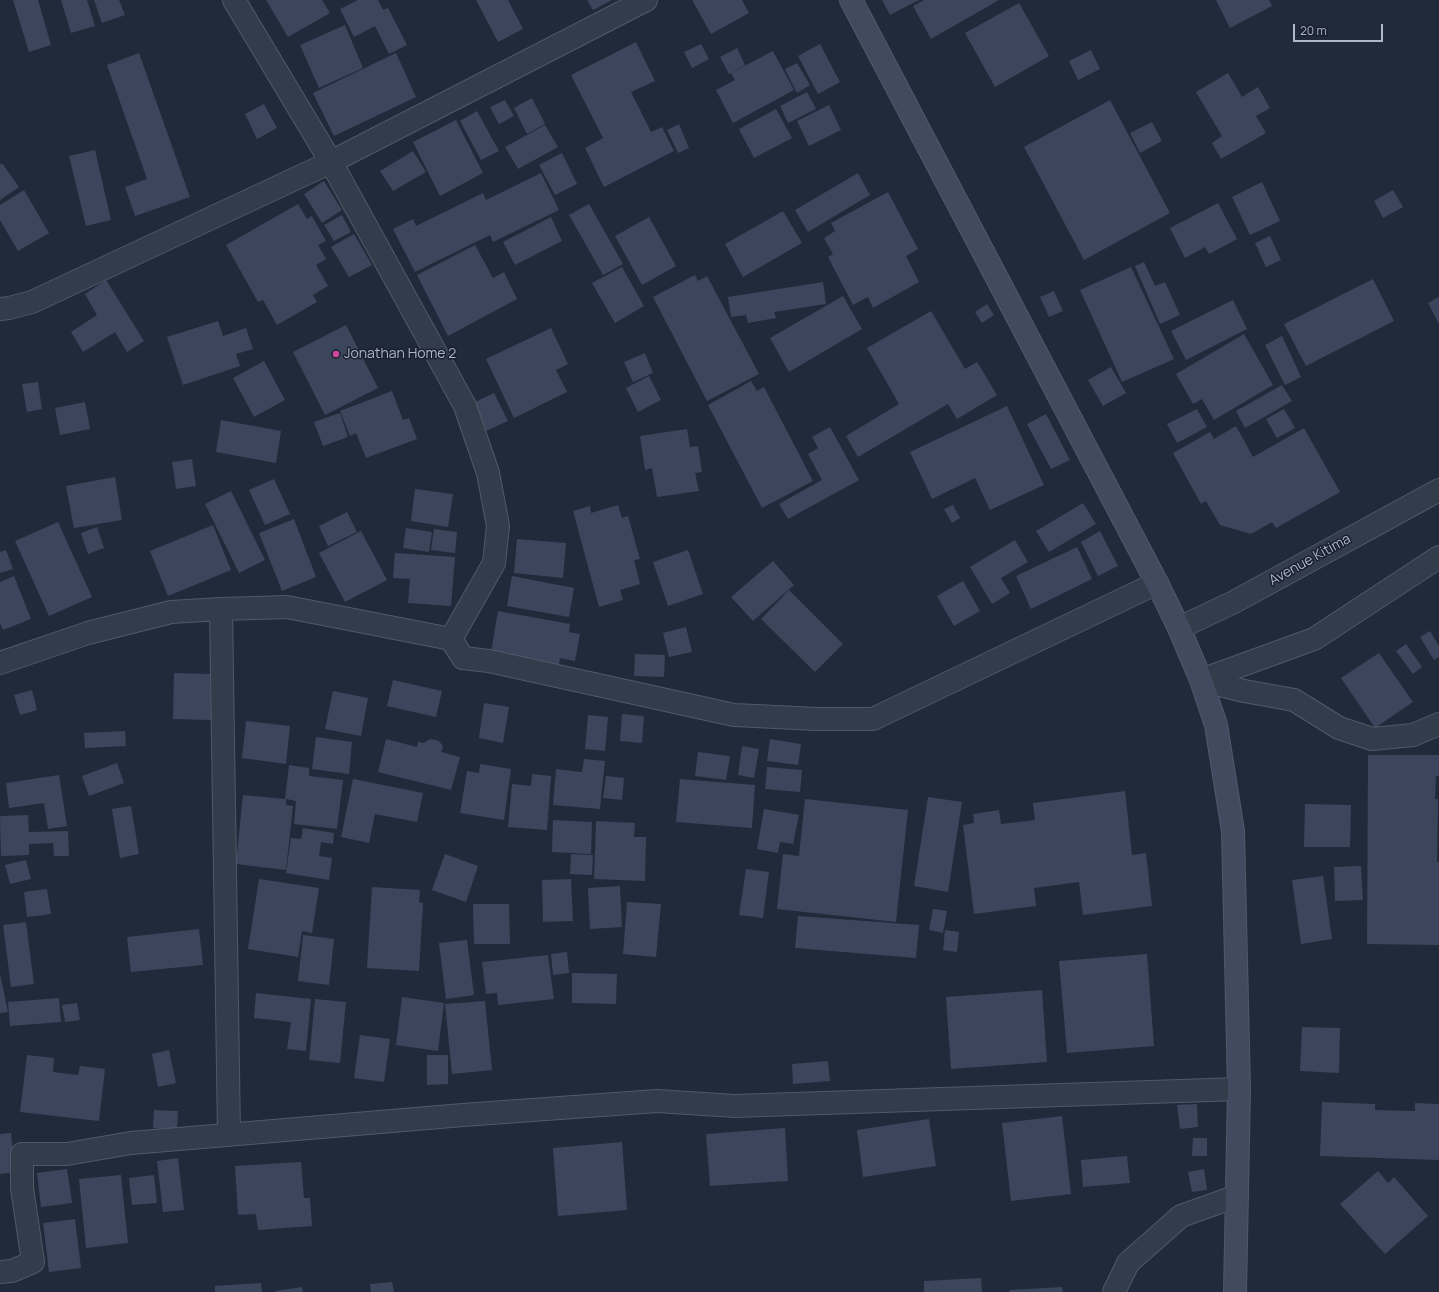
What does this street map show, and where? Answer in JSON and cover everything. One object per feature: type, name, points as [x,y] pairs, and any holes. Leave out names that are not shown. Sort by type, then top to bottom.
[{"type":"street","points":[[234,0],[331,162],[465,406],[488,473],[498,526],[494,563],[451,639]]},
{"type":"street","points":[[0,309],[32,302],[331,162],[646,0]]},
{"type":"street","points":[[851,0],[1157,583],[1179,628],[1201,680],[1216,725],[1233,831],[1239,1089],[1235,1292]]},
{"type":"street","name":"Avenue Kitima","points":[[1179,628],[1234,602],[1439,490]]},
{"type":"street","points":[[1201,680],[1314,639],[1439,557]]},
{"type":"street","points":[[0,663],[88,633],[171,612],[288,607],[451,639],[463,658],[489,661],[734,715],[817,719],[873,719],[1157,583]]},
{"type":"street","points":[[221,609],[229,1135]]},
{"type":"street","points":[[1201,680],[1244,691],[1294,700],[1339,728],[1372,739],[1413,735],[1439,724]]},
{"type":"street","points":[[0,1272],[12,1271],[32,1262],[22,1188],[22,1154],[67,1154],[131,1143],[657,1101],[735,1106],[1239,1089]]},
{"type":"street","points":[[1114,1292],[1128,1263],[1181,1216],[1237,1196]]},
{"type":"building","points":[[13,0],[38,0],[51,45],[29,52]]},
{"type":"building","points":[[61,0],[87,0],[95,26],[71,33]]},
{"type":"building","points":[[94,0],[119,0],[125,15],[102,23]]},
{"type":"building","points":[[266,0],[322,0],[330,13],[288,37]]},
{"type":"building","points":[[358,0],[378,0],[383,10],[388,8],[407,45],[389,54],[375,26],[354,37],[340,9]]},
{"type":"building","points":[[476,0],[508,0],[523,29],[498,42]]},
{"type":"building","points":[[587,0],[612,0],[593,10]]},
{"type":"building","points":[[692,0],[742,0],[749,13],[711,34]]},
{"type":"building","points":[[882,0],[919,0],[890,15]]},
{"type":"building","points":[[924,0],[999,0],[931,39],[913,6]]},
{"type":"building","points":[[1216,0],[1269,0],[1272,6],[1230,28]]},
{"type":"building","points":[[1019,3],[1049,56],[995,87],[965,33]]},
{"type":"building","points":[[345,25],[363,68],[319,88],[300,45]]},
{"type":"building","points":[[636,42],[655,81],[631,92],[651,132],[662,127],[674,151],[604,187],[585,148],[603,138],[571,75]]},
{"type":"building","points":[[701,44],[709,59],[692,68],[684,52]]},
{"type":"building","points":[[820,44],[840,82],[818,94],[798,56]]},
{"type":"building","points":[[737,48],[745,65],[729,74],[720,57]]},
{"type":"building","points":[[1091,50],[1100,69],[1078,80],[1069,61]]},
{"type":"building","points":[[773,51],[794,90],[733,123],[716,90],[735,80],[731,73]]},
{"type":"building","points":[[139,53],[190,197],[135,216],[125,187],[147,179],[107,65]]},
{"type":"building","points":[[396,53],[416,97],[334,136],[313,93]]},
{"type":"building","points":[[797,63],[810,85],[797,93],[785,69]]},
{"type":"building","points":[[1228,73],[1242,97],[1258,87],[1270,108],[1256,116],[1266,133],[1221,159],[1212,143],[1222,136],[1196,92]]},
{"type":"building","points":[[807,92],[816,109],[788,123],[780,106]]},
{"type":"building","points":[[532,98],[545,124],[527,134],[514,108]]},
{"type":"building","points":[[505,100],[514,116],[499,124],[490,107]]},
{"type":"building","points":[[1110,100],[1170,213],[1084,260],[1024,147]]},
{"type":"building","points":[[264,104],[277,128],[257,139],[245,114]]},
{"type":"building","points":[[829,105],[841,130],[809,146],[797,121]]},
{"type":"building","points":[[776,109],[792,138],[754,158],[739,129]]},
{"type":"building","points":[[477,111],[499,151],[481,160],[460,121]]},
{"type":"building","points":[[456,120],[483,173],[440,196],[413,142]]},
{"type":"building","points":[[1152,122],[1162,141],[1140,153],[1130,133]]},
{"type":"building","points":[[679,124],[689,148],[678,153],[667,130]]},
{"type":"building","points":[[545,125],[558,147],[518,169],[505,147]]},
{"type":"building","points":[[95,150],[111,220],[86,226],[69,156]]},
{"type":"building","points":[[413,151],[426,172],[393,191],[380,171]]},
{"type":"building","points":[[562,153],[577,184],[555,195],[539,165]]},
{"type":"building","points":[[2,163],[19,187],[0,200],[0,165]]},
{"type":"building","points":[[541,173],[559,210],[493,242],[490,235],[415,272],[393,229],[413,219],[416,226],[483,193],[486,200]]},
{"type":"building","points":[[858,173],[870,195],[808,232],[795,210]]},
{"type":"building","points":[[324,181],[342,210],[322,223],[304,194]]},
{"type":"building","points":[[1262,182],[1280,221],[1250,235],[1232,197]]},
{"type":"building","points":[[24,190],[49,233],[18,251],[0,220],[0,205]]},
{"type":"building","points":[[1393,190],[1403,207],[1383,218],[1374,201]]},
{"type":"building","points":[[888,192],[918,249],[906,256],[919,282],[873,308],[868,297],[853,305],[828,257],[833,254],[824,238],[835,231],[831,223]]},
{"type":"building","points":[[1218,203],[1237,239],[1209,254],[1205,247],[1185,258],[1170,228]]},
{"type":"building","points":[[298,204],[307,219],[312,216],[326,241],[318,245],[326,259],[316,265],[328,286],[313,295],[317,302],[277,325],[263,300],[258,302],[226,245]]},
{"type":"building","points":[[589,204],[623,264],[603,275],[569,215]]},
{"type":"building","points":[[783,211],[802,243],[743,277],[725,244]]},
{"type":"building","points":[[342,215],[351,232],[334,241],[324,225]]},
{"type":"building","points":[[551,217],[562,241],[515,265],[503,242]]},
{"type":"building","points":[[649,217],[676,266],[642,285],[615,236]]},
{"type":"building","points":[[354,234],[372,265],[349,277],[331,247]]},
{"type":"building","points":[[1270,236],[1281,260],[1266,267],[1255,243]]},
{"type":"building","points":[[475,245],[493,278],[504,272],[517,299],[448,336],[417,275]]},
{"type":"building","points":[[1144,262],[1155,286],[1165,282],[1180,315],[1160,324],[1135,266]]},
{"type":"building","points":[[622,267],[644,306],[615,323],[592,283]]},
{"type":"building","points":[[1131,267],[1174,359],[1122,382],[1080,290]]},
{"type":"building","points":[[695,275],[698,281],[707,276],[759,374],[707,401],[653,297]]},
{"type":"building","points":[[1373,279],[1394,321],[1306,366],[1284,324]]},
{"type":"building","points":[[106,280],[144,341],[127,352],[115,332],[83,352],[71,332],[97,315],[85,294]]},
{"type":"building","points":[[823,282],[826,304],[774,312],[776,318],[748,323],[746,315],[731,317],[728,297]]},
{"type":"building","points":[[1054,291],[1063,311],[1049,317],[1040,297]]},
{"type":"building","points":[[843,296],[862,329],[789,372],[770,338]]},
{"type":"building","points":[[1439,297],[1439,324],[1428,303]]},
{"type":"building","points":[[1233,300],[1247,329],[1186,360],[1171,331]]},
{"type":"building","points":[[987,304],[994,315],[982,323],[975,312]]},
{"type":"building","points":[[931,311],[965,369],[977,362],[997,395],[957,419],[948,404],[858,457],[846,436],[899,404],[867,348]]},
{"type":"building","points":[[218,321],[223,336],[246,328],[253,349],[236,354],[240,366],[183,385],[167,337]]},
{"type":"building","points":[[346,325],[378,388],[325,415],[293,352]]},
{"type":"building","points":[[551,328],[568,364],[556,370],[567,392],[514,418],[486,359]]},
{"type":"building","points":[[1244,334],[1273,385],[1214,420],[1202,399],[1193,404],[1176,374]]},
{"type":"building","points":[[1282,336],[1301,377],[1285,385],[1265,345]]},
{"type":"building","points":[[645,353],[653,373],[633,382],[624,362]]},
{"type":"building","points":[[264,361],[285,400],[254,417],[233,378]]},
{"type":"building","points":[[1111,367],[1126,393],[1103,406],[1088,380]]},
{"type":"building","points":[[649,376],[661,400],[638,412],[626,388]]},
{"type":"building","points":[[751,381],[757,391],[764,387],[813,481],[762,508],[708,405]]},
{"type":"building","points":[[38,382],[42,409],[27,412],[22,384]]},
{"type":"building","points":[[1282,385],[1292,401],[1245,428],[1236,411]]},
{"type":"building","points":[[392,391],[403,420],[409,418],[417,439],[366,458],[356,433],[350,436],[340,411]]},
{"type":"building","points":[[494,393],[508,421],[486,431],[473,403]]},
{"type":"building","points":[[85,402],[90,429],[60,435],[55,408]]},
{"type":"building","points":[[1007,406],[1044,485],[990,510],[975,478],[932,499],[910,452]]},
{"type":"building","points":[[1197,409],[1207,427],[1177,443],[1167,424]]},
{"type":"building","points":[[1284,409],[1295,428],[1277,438],[1266,419]]},
{"type":"building","points":[[340,413],[348,437],[323,446],[314,422]]},
{"type":"building","points":[[1046,414],[1070,460],[1051,469],[1027,424]]},
{"type":"building","points":[[221,420],[281,431],[276,463],[216,452]]},
{"type":"building","points":[[1236,426],[1253,457],[1304,428],[1340,492],[1276,528],[1272,522],[1251,534],[1220,525],[1206,501],[1201,504],[1173,453],[1210,432],[1214,439]]},
{"type":"building","points":[[830,427],[859,480],[788,519],[779,504],[822,480],[808,454],[818,448],[812,437]]},
{"type":"building","points":[[687,429],[690,447],[698,446],[702,472],[695,473],[699,491],[657,497],[652,468],[645,470],[640,436]]},
{"type":"building","points":[[192,459],[196,486],[176,489],[172,462]]},
{"type":"building","points":[[115,477],[122,520],[74,528],[66,486]]},
{"type":"building","points":[[274,479],[290,514],[265,525],[249,490]]},
{"type":"building","points":[[415,489],[453,494],[448,527],[411,521]]},
{"type":"building","points":[[231,491],[265,560],[239,573],[205,504]]},
{"type":"building","points":[[1083,503],[1096,524],[1049,552],[1036,531]]},
{"type":"building","points":[[618,505],[622,518],[628,516],[640,559],[634,560],[640,584],[620,590],[623,600],[599,607],[573,511],[590,506],[591,513]]},
{"type":"building","points":[[953,505],[960,518],[952,523],[944,509]]},
{"type":"building","points":[[347,512],[357,532],[328,546],[319,526]]},
{"type":"building","points":[[294,519],[316,577],[282,591],[259,533]]},
{"type":"building","points":[[58,522],[92,597],[49,616],[15,541]]},
{"type":"building","points":[[213,525],[231,570],[168,596],[150,551]]},
{"type":"building","points":[[97,527],[104,548],[88,554],[81,533]]},
{"type":"building","points":[[406,528],[432,532],[429,552],[403,548]]},
{"type":"building","points":[[434,529],[457,532],[455,553],[431,550]]},
{"type":"building","points":[[361,531],[387,580],[345,602],[319,553]]},
{"type":"building","points":[[1100,531],[1118,566],[1098,576],[1081,542]]},
{"type":"building","points":[[517,539],[566,543],[563,578],[514,573]]},
{"type":"building","points":[[1015,540],[1028,562],[1001,578],[1010,593],[992,604],[970,567]]},
{"type":"building","points":[[1077,547],[1092,579],[1031,609],[1016,576]]},
{"type":"building","points":[[6,550],[13,569],[0,573],[0,552]]},
{"type":"building","points":[[688,550],[703,594],[668,606],[653,562]]},
{"type":"building","points":[[395,553],[455,557],[451,606],[408,603],[410,579],[393,578]]},
{"type":"building","points":[[773,561],[794,585],[753,621],[731,597]]},
{"type":"building","points":[[14,576],[31,619],[3,630],[0,623],[0,582]]},
{"type":"building","points":[[512,576],[574,588],[569,617],[507,606]]},
{"type":"building","points":[[963,581],[980,611],[954,626],[937,596]]},
{"type":"building","points":[[789,590],[843,644],[815,672],[761,619]]},
{"type":"building","points":[[498,611],[570,624],[569,632],[580,634],[575,661],[560,658],[558,670],[490,658]]},
{"type":"building","points":[[686,627],[692,652],[669,657],[663,633]]},
{"type":"building","points":[[1430,631],[1439,646],[1439,657],[1434,660],[1420,637]]},
{"type":"building","points":[[1406,644],[1422,667],[1413,674],[1396,651]]},
{"type":"building","points":[[1379,653],[1413,702],[1375,728],[1341,678]]},
{"type":"building","points":[[635,654],[665,655],[664,677],[634,676]]},
{"type":"building","points":[[174,673],[212,674],[211,720],[173,719]]},
{"type":"building","points":[[393,680],[442,691],[436,717],[387,706]]},
{"type":"building","points":[[32,690],[37,710],[20,715],[14,695]]},
{"type":"building","points":[[333,691],[368,698],[361,736],[325,729]]},
{"type":"building","points":[[484,703],[509,707],[503,743],[479,738]]},
{"type":"building","points":[[622,714],[644,716],[642,743],[620,741]]},
{"type":"building","points":[[588,715],[608,717],[605,751],[585,749]]},
{"type":"building","points":[[246,721],[290,726],[286,764],[242,758]]},
{"type":"building","points":[[125,731],[126,746],[85,748],[84,733]]},
{"type":"building","points":[[316,737],[352,742],[349,774],[312,769]]},
{"type":"building","points":[[386,739],[417,747],[418,742],[424,743],[430,739],[436,740],[440,742],[443,747],[441,752],[460,757],[451,790],[378,772]]},
{"type":"building","points":[[770,739],[801,744],[798,765],[767,761]]},
{"type":"building","points":[[742,746],[759,749],[754,778],[738,775]]},
{"type":"building","points":[[698,752],[730,756],[726,780],[695,776]]},
{"type":"building","points":[[1368,755],[1439,755],[1439,776],[1436,776],[1435,799],[1438,799],[1437,862],[1439,862],[1439,945],[1367,944]]},
{"type":"building","points":[[584,759],[605,761],[600,809],[553,805],[556,769],[582,772]]},
{"type":"building","points":[[117,763],[124,783],[89,796],[82,776]]},
{"type":"building","points":[[480,764],[511,769],[504,820],[460,813],[467,771],[479,773]]},
{"type":"building","points":[[289,765],[309,768],[309,776],[343,780],[337,829],[294,824],[296,801],[286,799],[286,805],[293,806],[286,870],[236,864],[243,795],[285,799]]},
{"type":"building","points":[[767,767],[802,770],[800,792],[765,789]]},
{"type":"building","points":[[532,774],[551,776],[547,830],[508,827],[512,784],[531,786]]},
{"type":"building","points":[[59,775],[67,826],[48,829],[44,803],[9,808],[6,783]]},
{"type":"building","points":[[606,776],[624,778],[622,800],[603,798]]},
{"type":"building","points":[[353,779],[423,793],[417,822],[375,814],[369,843],[341,837]]},
{"type":"building","points":[[680,779],[755,785],[752,828],[676,822]]},
{"type":"building","points":[[1125,791],[1132,855],[1146,853],[1152,906],[1083,915],[1079,882],[1034,888],[1036,906],[974,914],[963,825],[974,823],[973,814],[999,810],[1001,824],[1035,820],[1033,803]]},
{"type":"building","points":[[928,797],[962,802],[948,892],[914,886]]},
{"type":"building","points":[[805,799],[908,810],[896,922],[777,909],[783,854],[799,856]]},
{"type":"building","points":[[1305,804],[1351,805],[1350,847],[1304,847]]},
{"type":"building","points":[[131,806],[139,854],[120,858],[112,809]]},
{"type":"building","points":[[764,809],[799,815],[793,844],[780,842],[778,853],[757,849]]},
{"type":"building","points":[[28,815],[29,832],[68,831],[69,856],[54,856],[53,843],[29,844],[29,855],[1,856],[0,816]]},
{"type":"building","points":[[553,820],[592,822],[591,854],[552,852]]},
{"type":"building","points":[[596,821],[635,823],[634,837],[646,837],[645,881],[594,879]]},
{"type":"building","points":[[303,828],[334,833],[333,844],[321,842],[319,856],[332,858],[329,880],[286,873],[291,838],[301,839]]},
{"type":"building","points":[[445,854],[478,866],[466,902],[432,890]]},
{"type":"building","points":[[571,854],[593,855],[592,875],[570,874]]},
{"type":"building","points":[[26,860],[31,879],[10,884],[5,865]]},
{"type":"building","points":[[1361,866],[1363,900],[1335,901],[1334,867]]},
{"type":"building","points":[[746,869],[769,872],[763,918],[739,915]]},
{"type":"building","points":[[1323,876],[1332,939],[1301,944],[1292,880]]},
{"type":"building","points":[[259,879],[319,888],[312,933],[302,931],[298,957],[248,949]]},
{"type":"building","points":[[571,879],[573,921],[543,922],[542,880]]},
{"type":"building","points":[[620,886],[622,927],[590,929],[588,888]]},
{"type":"building","points":[[372,887],[420,890],[419,902],[423,903],[419,971],[367,968]]},
{"type":"building","points":[[47,889],[51,914],[27,917],[24,892]]},
{"type":"building","points":[[627,902],[661,904],[656,957],[623,954]]},
{"type":"building","points":[[473,904],[509,904],[510,944],[474,944]]},
{"type":"building","points":[[933,909],[947,911],[943,933],[929,930]]},
{"type":"building","points":[[798,916],[919,925],[916,958],[795,948]]},
{"type":"building","points":[[26,922],[34,984],[11,987],[3,925]]},
{"type":"building","points":[[199,929],[203,965],[131,972],[127,937]]},
{"type":"building","points":[[945,930],[959,932],[957,952],[943,950]]},
{"type":"building","points":[[303,935],[334,939],[329,985],[298,981]]},
{"type":"building","points":[[467,940],[474,995],[446,999],[439,943]]},
{"type":"building","points":[[567,952],[569,973],[553,975],[551,954]]},
{"type":"building","points":[[1147,954],[1154,1046],[1067,1053],[1059,961]]},
{"type":"building","points":[[548,955],[554,999],[498,1005],[497,993],[486,994],[482,962]]},
{"type":"building","points":[[572,973],[617,974],[616,1004],[572,1003]]},
{"type":"building","points":[[0,974],[8,1012],[0,1013]]},
{"type":"building","points":[[1042,990],[1047,1062],[951,1069],[946,997]]},
{"type":"building","points":[[256,993],[311,999],[306,1051],[287,1049],[291,1022],[254,1018]]},
{"type":"building","points":[[402,997],[444,1003],[438,1051],[396,1045]]},
{"type":"building","points":[[59,998],[61,1022],[10,1026],[8,1002]]},
{"type":"building","points":[[315,999],[346,1002],[340,1063],[309,1060]]},
{"type":"building","points":[[485,1001],[492,1070],[452,1074],[445,1004]]},
{"type":"building","points":[[77,1003],[80,1020],[65,1022],[62,1005]]},
{"type":"building","points":[[1302,1027],[1340,1028],[1339,1073],[1300,1071]]},
{"type":"building","points":[[360,1035],[390,1039],[384,1082],[354,1078]]},
{"type":"building","points":[[169,1050],[176,1083],[158,1087],[152,1054]]},
{"type":"building","points":[[27,1055],[54,1058],[53,1072],[78,1075],[80,1066],[105,1069],[99,1121],[20,1112]]},
{"type":"building","points":[[427,1055],[448,1055],[448,1084],[427,1085]]},
{"type":"building","points":[[828,1061],[830,1081],[793,1084],[792,1064]]},
{"type":"building","points":[[1322,1102],[1375,1104],[1375,1110],[1415,1111],[1415,1103],[1439,1104],[1439,1160],[1320,1156]]},
{"type":"building","points":[[1197,1104],[1198,1127],[1180,1129],[1177,1105]]},
{"type":"building","points":[[154,1110],[178,1111],[177,1130],[153,1128]]},
{"type":"building","points":[[1062,1116],[1071,1194],[1011,1201],[1002,1123]]},
{"type":"building","points":[[929,1119],[936,1166],[863,1177],[857,1130]]},
{"type":"building","points":[[785,1128],[788,1181],[710,1186],[706,1134]]},
{"type":"building","points":[[11,1133],[15,1172],[0,1174],[0,1134]]},
{"type":"building","points":[[1193,1138],[1207,1138],[1207,1156],[1192,1156]]},
{"type":"building","points":[[622,1142],[627,1210],[558,1216],[553,1148]]},
{"type":"building","points":[[1127,1156],[1130,1183],[1083,1187],[1081,1160]]},
{"type":"building","points":[[178,1158],[184,1210],[163,1212],[157,1161]]},
{"type":"building","points":[[301,1162],[304,1198],[310,1198],[312,1226],[258,1230],[256,1214],[238,1215],[235,1166]]},
{"type":"building","points":[[67,1169],[72,1203],[41,1207],[37,1173]]},
{"type":"building","points":[[1204,1169],[1207,1190],[1192,1192],[1188,1172]]},
{"type":"building","points":[[1378,1171],[1388,1183],[1394,1177],[1428,1216],[1385,1254],[1340,1204]]},
{"type":"building","points":[[121,1175],[128,1243],[86,1248],[79,1179]]},
{"type":"building","points":[[154,1175],[157,1203],[132,1205],[129,1178]]},
{"type":"building","points":[[75,1219],[81,1268],[49,1272],[43,1223]]},
{"type":"building","points":[[981,1278],[982,1292],[924,1292],[924,1281]]},
{"type":"building","points":[[392,1282],[394,1292],[371,1292],[370,1284]]},
{"type":"building","points":[[261,1283],[262,1292],[215,1292],[215,1286]]},
{"type":"building","points":[[302,1287],[303,1292],[275,1292],[275,1291]]},
{"type":"building","points":[[1062,1287],[1063,1292],[1010,1292],[1009,1290]]},
{"type":"place","name":"Jonathan Home 2","points":[[336,354]]}]
